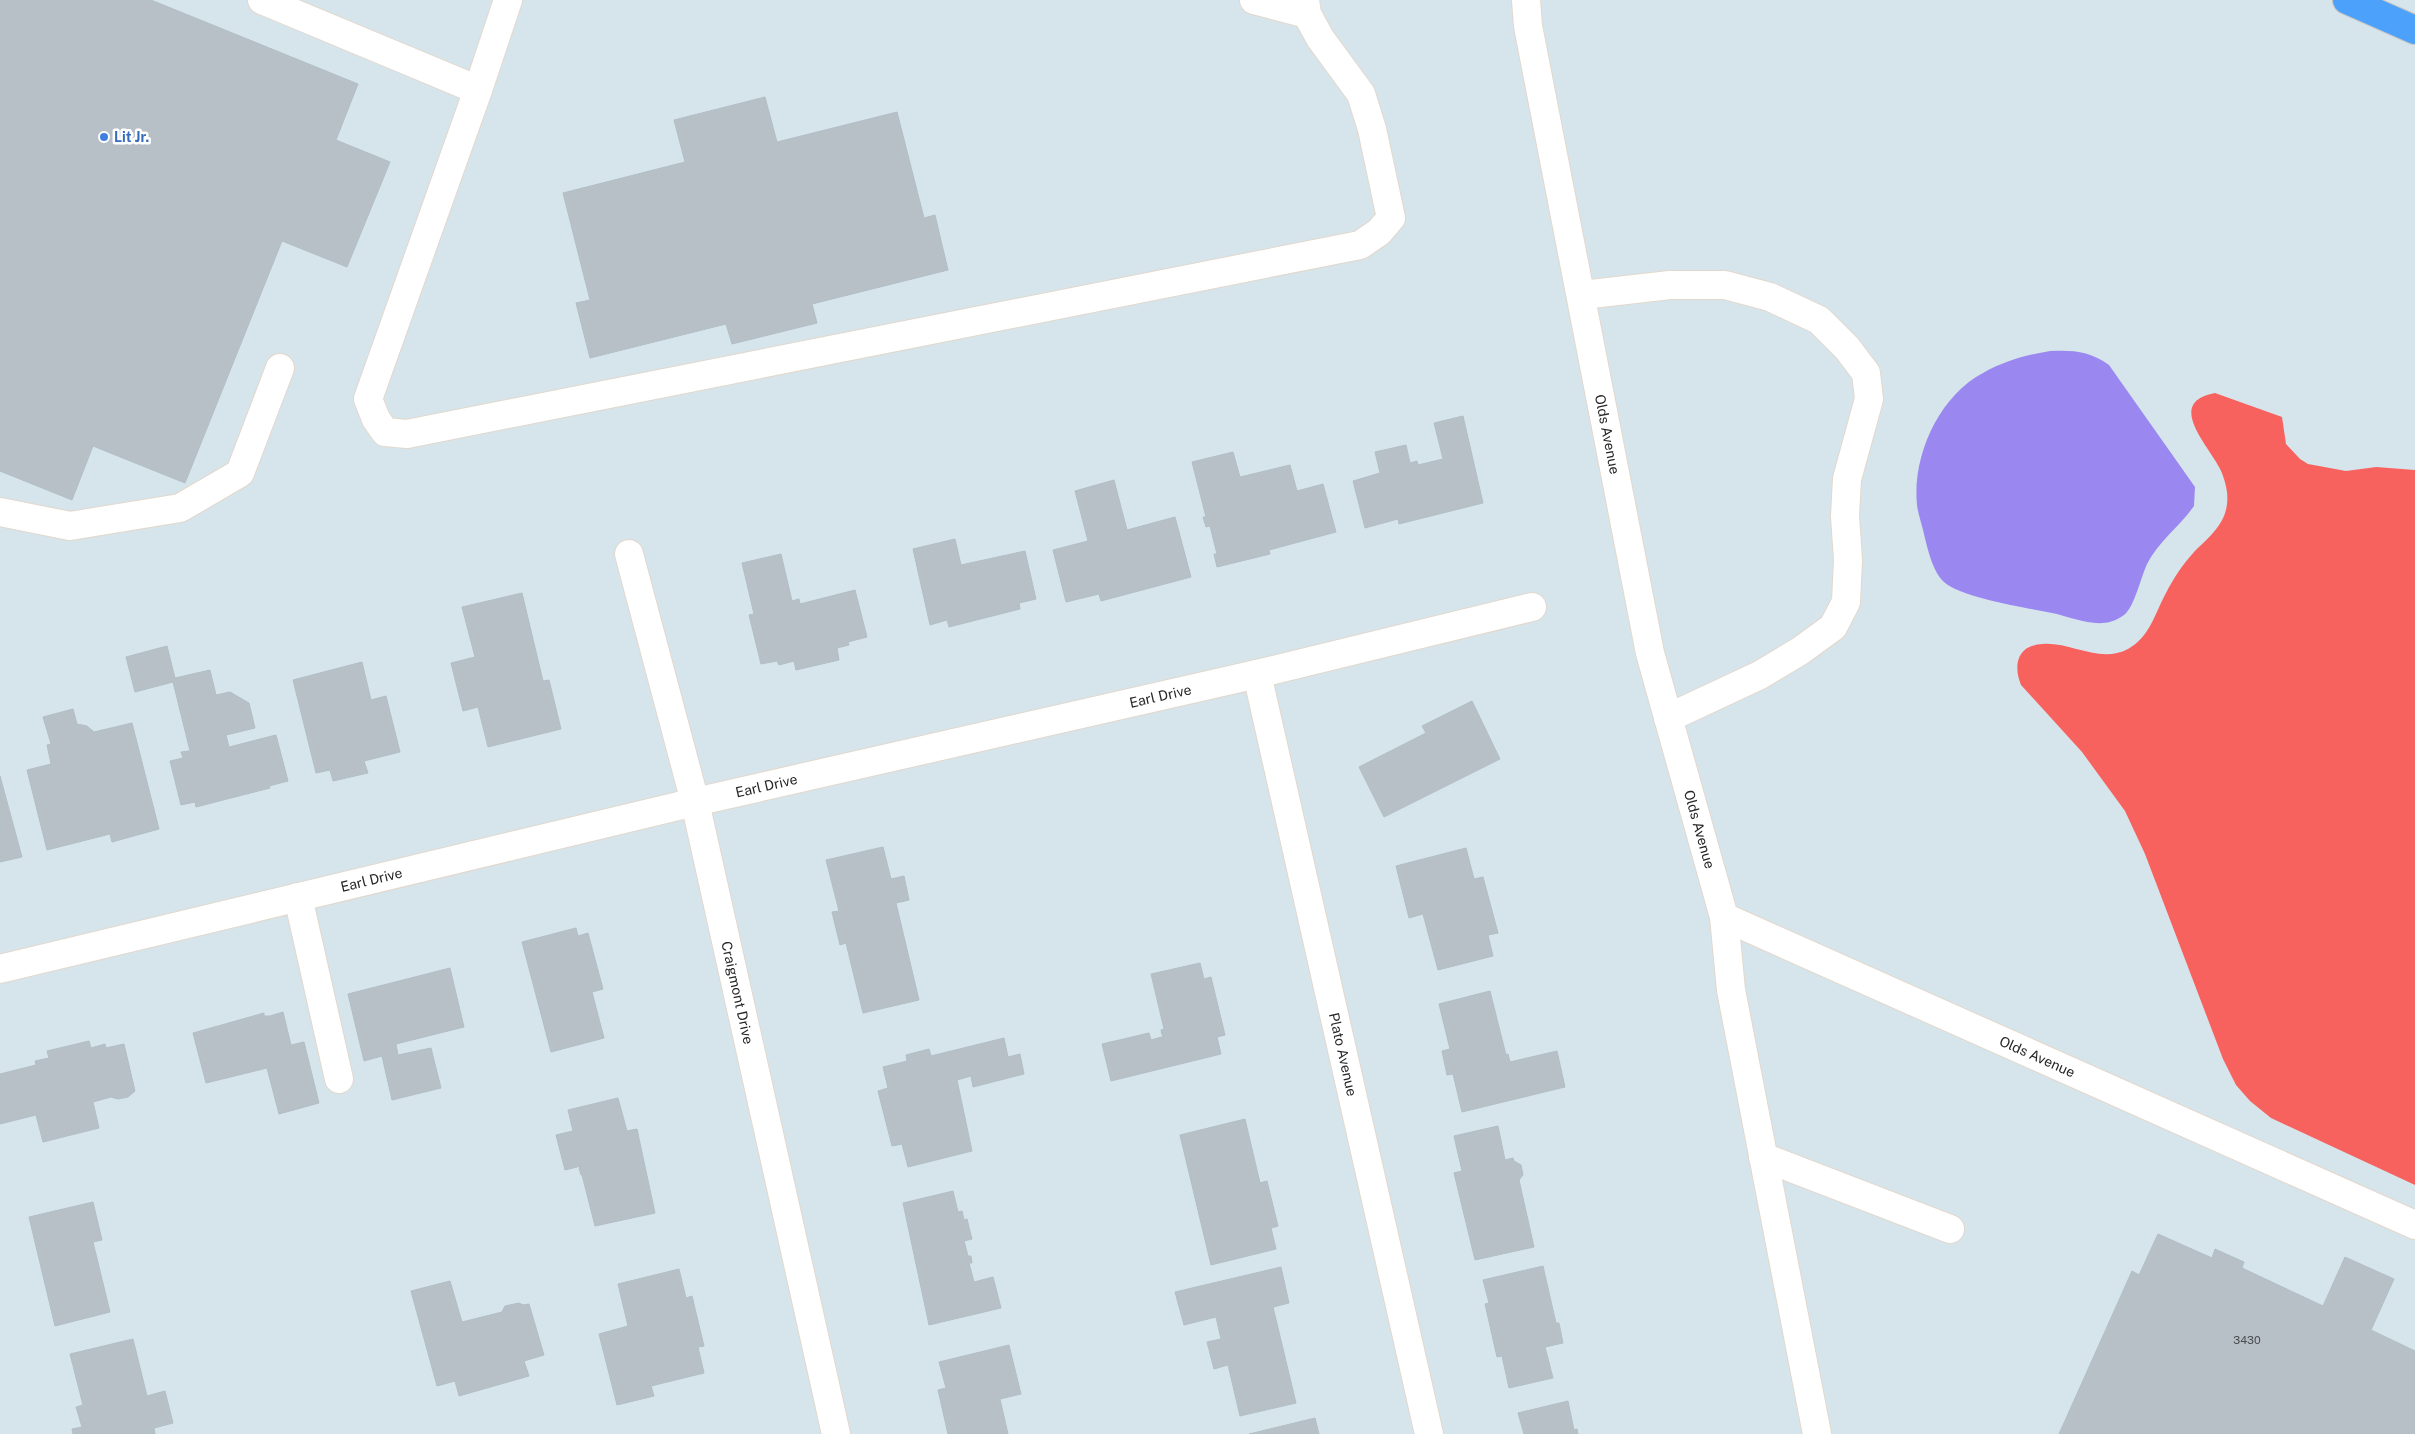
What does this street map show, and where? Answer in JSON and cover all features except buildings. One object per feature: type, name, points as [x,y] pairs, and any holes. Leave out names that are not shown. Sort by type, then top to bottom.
[{"type":"main road","points":[[2347,0],[2376,6],[2415,30]]},
{"type":"street","points":[[262,0],[478,90]]},
{"type":"street","points":[[508,0],[368,399],[376,419],[385,432],[407,434],[1360,245],[1379,232],[1391,218],[1372,129],[1361,94],[1339,66],[1306,7],[1254,0]]},
{"type":"street","name":"Olds Avenue","points":[[1526,0],[1528,26],[1582,295],[1650,653],[1724,917],[2415,1225]]},
{"type":"street","points":[[1582,295],[1670,286],[1725,285],[1770,297],[1818,320],[1847,348],[1866,373],[1869,399],[1847,479],[1845,516],[1848,560],[1846,602],[1834,626],[1760,675],[1668,718]]},
{"type":"street","points":[[0,512],[70,526],[180,508],[240,473],[280,368]]},
{"type":"street","name":"Craigmont Drive","points":[[629,554],[695,802],[836,1434]]},
{"type":"street","name":"Earl Drive","points":[[0,969],[695,802],[1257,674],[1532,607]]},
{"type":"street","name":"Plato Avenue","points":[[1257,674],[1429,1434]]},
{"type":"street","points":[[298,897],[339,1079]]},
{"type":"street","points":[[1724,917],[1731,990],[1817,1434]]},
{"type":"street","points":[[1763,1157],[1950,1229]]},
{"type":"shaded area","points":[[2050,351],[2081,352],[2102,360],[2109,365],[2195,487],[2194,506],[2152,556],[2128,611],[2116,620],[2107,623],[2089,622],[1995,602],[1953,588],[1944,582],[1933,565],[1918,511],[1917,486],[1924,448],[1941,412],[1953,396],[1967,383],[1999,365],[2032,354]]},
{"type":"shaded area","points":[[2215,393],[2282,417],[2286,444],[2300,459],[2308,464],[2346,471],[2376,467],[2415,470],[2415,1185],[2271,1118],[2250,1101],[2236,1085],[2223,1059],[2145,854],[2125,811],[2082,752],[2021,685],[2019,678],[2017,670],[2019,657],[2027,648],[2034,645],[2054,644],[2096,653],[2117,653],[2135,644],[2147,631],[2178,572],[2213,533],[2226,511],[2227,492],[2223,476],[2194,425],[2191,415],[2193,405],[2200,398]]},
{"type":"place","name":"Lit Jr.","points":[[104,137]]}]
